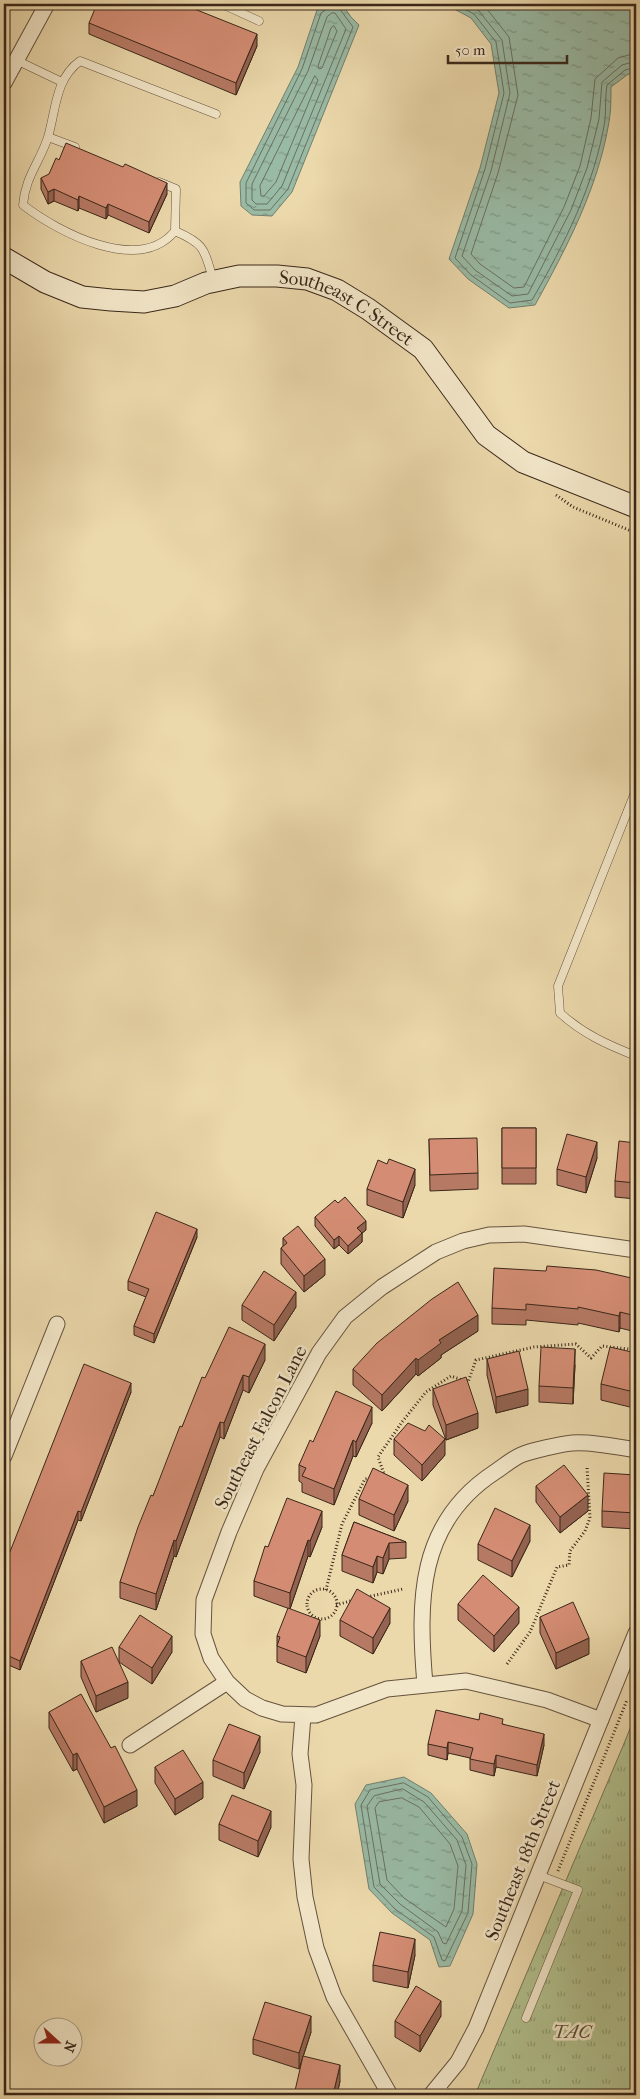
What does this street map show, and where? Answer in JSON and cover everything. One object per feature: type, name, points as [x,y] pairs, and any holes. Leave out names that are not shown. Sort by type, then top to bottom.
[{"type":"street","points":[[4,83],[47,4]]},
{"type":"street","name":"Southeast C Street","points":[[4,258],[45,282],[82,297],[144,302],[175,296],[214,281],[239,276],[277,276],[307,279],[337,290],[368,308],[423,349],[486,435],[516,457],[523,462],[636,507]]},
{"type":"street","name":"Southeast Falcon Lane","points":[[601,1720],[547,1700],[466,1681],[387,1689],[324,1713],[303,1716],[282,1714],[262,1708],[245,1699],[227,1682],[210,1658],[203,1634],[204,1600],[229,1532],[256,1469],[319,1353],[345,1317],[382,1287],[414,1264],[436,1252],[463,1241],[489,1235],[524,1234],[636,1250]]},
{"type":"street","points":[[4,1456],[57,1324]]},
{"type":"street","points":[[425,1685],[422,1654],[426,1571],[444,1521],[460,1503],[478,1483],[522,1455],[573,1442],[636,1450]]},
{"type":"street","name":"Southeast 18th Street","points":[[440,2092],[476,2028],[636,1633]]},
{"type":"street","points":[[130,1744],[227,1682]]},
{"type":"street","points":[[303,1716],[300,1754],[304,1785],[301,1859],[305,1897],[316,1948],[334,1997],[390,2095]]},
{"type":"lane","points":[[222,4],[259,20]]},
{"type":"lane","points":[[16,60],[62,82]]},
{"type":"lane","points":[[149,178],[176,189],[174,231],[166,241],[152,248],[123,249],[86,242],[43,220],[23,205],[24,190],[48,137],[51,119],[62,82],[70,68],[80,61],[216,114]]},
{"type":"lane","points":[[48,137],[85,152]]},
{"type":"lane","points":[[174,231],[192,239],[203,248],[214,281]]},
{"type":"lane","points":[[636,790],[558,986],[560,1013],[574,1025],[601,1042],[636,1056]]},
{"type":"lane","points":[[526,2018],[578,1890],[538,1875]]},
{"type":"path","points":[[550,491],[566,503],[636,533]]},
{"type":"path","points":[[326,1590],[342,1524],[346,1516],[365,1479],[384,1474],[378,1457],[426,1392],[451,1376],[468,1382],[476,1360],[534,1347],[576,1344],[591,1358],[602,1346],[636,1350]]},
{"type":"path","points":[[507,1664],[530,1632],[557,1567],[569,1565],[570,1551],[585,1531],[590,1518],[587,1467]]},
{"type":"path","points":[[365,1598],[403,1589]]},
{"type":"path","points":[[317,1590],[326,1590],[334,1596],[336,1604],[335,1611],[328,1618],[318,1619],[310,1614],[307,1605],[309,1596],[317,1590]]},
{"type":"path","points":[[336,1604],[355,1600]]},
{"type":"green space","name":"TAC","points":[[636,1714],[636,2095],[475,2095],[623,1746]]},
{"type":"water","points":[[342,4],[359,25],[292,192],[272,216],[252,215],[241,206],[240,182],[298,67],[318,7]]},
{"type":"water","points":[[445,4],[636,4],[636,71],[611,87],[609,122],[604,146],[589,194],[570,239],[535,305],[509,308],[468,279],[449,259],[480,168],[499,93],[491,44],[471,18]]},
{"type":"water","points":[[404,1777],[431,1793],[467,1834],[477,1864],[473,1914],[450,1966],[439,1967],[430,1940],[392,1913],[369,1889],[355,1804],[366,1785]]},
{"type":"building","points":[[97,4],[182,4],[257,34],[236,83],[89,23]]},
{"type":"building","points":[[66,143],[123,167],[125,164],[167,183],[149,222],[108,204],[106,208],[79,196],[78,200],[54,189],[48,192],[41,178],[49,174],[56,158],[59,160]]},
{"type":"building","points":[[502,1128],[536,1128],[536,1168],[502,1168]]},
{"type":"building","points":[[567,1134],[597,1142],[586,1177],[557,1169]]},
{"type":"building","points":[[477,1138],[478,1173],[430,1175],[429,1139]]},
{"type":"building","points":[[619,1141],[636,1143],[636,1183],[615,1181]]},
{"type":"building","points":[[389,1159],[415,1169],[403,1202],[367,1189],[378,1160],[387,1164]]},
{"type":"building","points":[[345,1197],[366,1221],[357,1228],[362,1233],[348,1246],[339,1236],[334,1240],[315,1217],[335,1200],[338,1203]]},
{"type":"building","points":[[156,1212],[197,1229],[154,1334],[134,1326],[149,1289],[128,1281]]},
{"type":"building","points":[[298,1226],[325,1259],[304,1276],[281,1248],[287,1243],[283,1238]]},
{"type":"building","points":[[547,1266],[596,1270],[636,1279],[636,1316],[620,1312],[619,1316],[578,1307],[578,1309],[526,1304],[526,1310],[492,1308],[494,1268],[546,1271]]},
{"type":"building","points":[[264,1271],[296,1292],[274,1325],[242,1305]]},
{"type":"building","points":[[458,1282],[478,1315],[439,1340],[441,1343],[418,1360],[416,1358],[382,1395],[353,1369],[377,1343],[432,1299]]},
{"type":"building","points":[[229,1327],[265,1344],[249,1377],[243,1375],[224,1423],[220,1422],[176,1541],[174,1540],[156,1594],[120,1582],[138,1527],[151,1495],[153,1496],[180,1426],[182,1427],[202,1377],[205,1378]]},
{"type":"building","points":[[541,1347],[575,1349],[573,1388],[539,1386]]},
{"type":"building","points":[[610,1347],[636,1353],[634,1392],[601,1384]]},
{"type":"building","points":[[519,1351],[528,1389],[496,1397],[487,1359]]},
{"type":"building","points":[[84,1364],[131,1383],[81,1512],[78,1511],[20,1661],[4,1654],[4,1567]]},
{"type":"building","points":[[466,1377],[478,1413],[446,1425],[433,1389]]},
{"type":"building","points":[[336,1391],[372,1407],[356,1442],[353,1440],[334,1489],[302,1476],[306,1468],[299,1465],[310,1440],[313,1442]]},
{"type":"building","points":[[408,1423],[425,1431],[429,1425],[445,1439],[422,1465],[394,1439]]},
{"type":"building","points":[[564,1465],[588,1495],[560,1517],[536,1486]]},
{"type":"building","points":[[373,1468],[408,1485],[394,1515],[359,1499]]},
{"type":"building","points":[[604,1473],[636,1475],[636,1513],[602,1511]]},
{"type":"building","points":[[287,1498],[322,1511],[310,1541],[308,1540],[290,1593],[254,1581],[265,1546],[268,1547]]},
{"type":"building","points":[[495,1508],[530,1525],[512,1561],[478,1544]]},
{"type":"building","points":[[354,1522],[406,1542],[389,1543],[383,1558],[377,1556],[373,1567],[342,1555]]},
{"type":"building","points":[[483,1575],[519,1607],[494,1636],[458,1604]]},
{"type":"building","points":[[357,1589],[390,1608],[373,1638],[340,1620]]},
{"type":"building","points":[[573,1602],[589,1638],[556,1653],[540,1617]]},
{"type":"building","points":[[288,1608],[320,1620],[306,1657],[277,1646],[280,1637],[277,1636]]},
{"type":"building","points":[[140,1615],[172,1636],[152,1668],[119,1647]]},
{"type":"building","points":[[112,1647],[128,1682],[96,1696],[81,1661]]},
{"type":"building","points":[[81,1694],[111,1748],[115,1746],[137,1790],[104,1807],[77,1753],[73,1755],[49,1712]]},
{"type":"building","points":[[436,1710],[479,1720],[480,1713],[503,1719],[502,1724],[544,1734],[537,1765],[496,1755],[494,1764],[470,1759],[473,1748],[448,1742],[447,1748],[428,1744]]},
{"type":"building","points":[[229,1724],[260,1736],[244,1773],[213,1760]]},
{"type":"building","points":[[183,1750],[203,1782],[175,1799],[155,1767]]},
{"type":"building","points":[[232,1795],[271,1811],[258,1841],[219,1824]]},
{"type":"building","points":[[380,1932],[415,1939],[408,1972],[373,1965]]},
{"type":"building","points":[[416,1986],[441,2001],[420,2036],[395,2021]]},
{"type":"building","points":[[265,2002],[311,2016],[299,2053],[253,2039]]},
{"type":"building","points":[[303,2056],[340,2065],[333,2095],[294,2095]]}]
